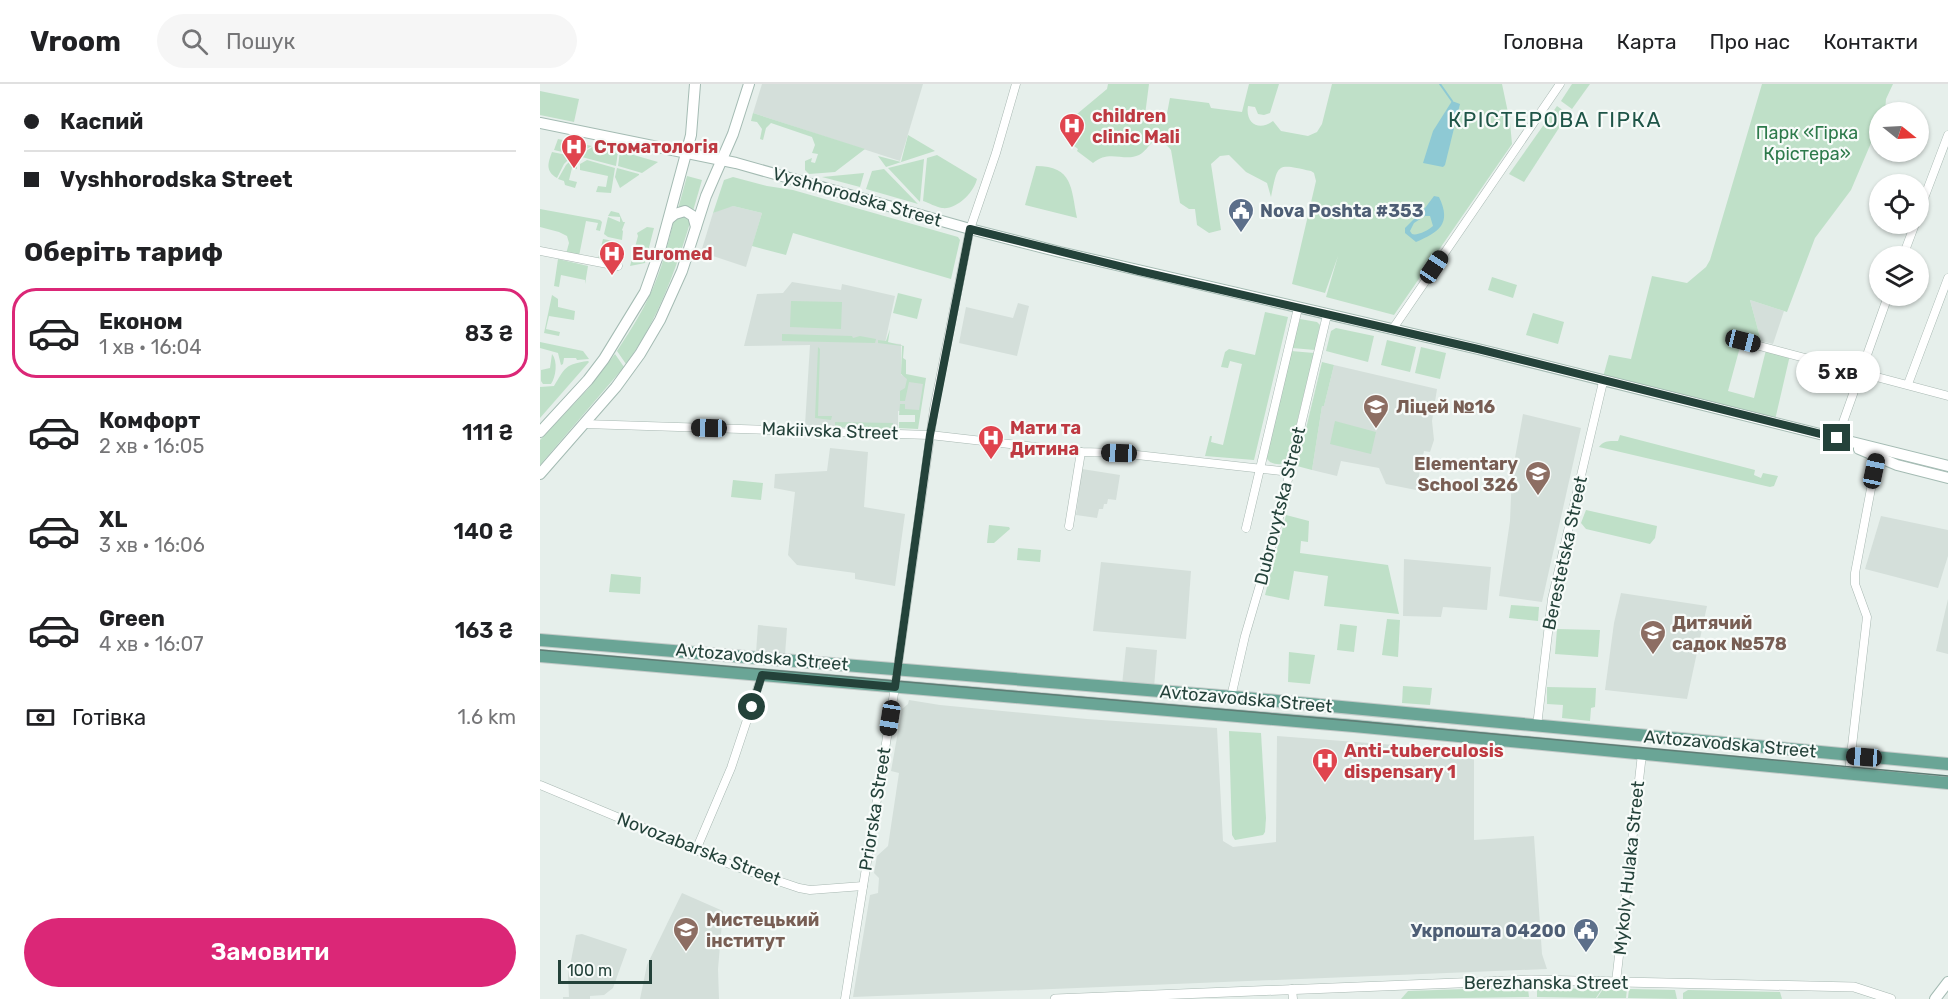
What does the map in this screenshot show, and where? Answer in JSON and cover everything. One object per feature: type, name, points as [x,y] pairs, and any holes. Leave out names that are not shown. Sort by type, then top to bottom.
[{"type":"main road","points":[[540,432],[588,380],[624,329],[651,278],[692,129],[695,84]]},
{"type":"main road","points":[[541,471],[628,371],[652,335],[672,296],[712,179],[733,134],[749,84]]},
{"type":"main road","name":"Vyshhorodska Street","points":[[540,123],[721,160],[970,229],[1948,466]]},
{"type":"main road","points":[[669,219],[685,211],[693,216],[696,227]]},
{"type":"main road","name":"Vyshhorodska Street","points":[[1837,438],[1897,465],[1948,478]]},
{"type":"main road","name":"Avtozavodska Street","points":[[540,640],[1232,697],[1948,764]]},
{"type":"main road","name":"Avtozavodska Street","points":[[540,656],[1354,726],[1948,783]]},
{"type":"main road","points":[[1935,999],[1948,982]]},
{"type":"street","name":"Priorska Street","points":[[845,999],[895,687],[930,435],[970,229],[996,153],[1016,84]]},
{"type":"street","points":[[1392,330],[1560,84]]},
{"type":"street","points":[[1929,185],[1947,138]]},
{"type":"street","points":[[540,251],[618,266]]},
{"type":"street","points":[[1908,384],[1948,278]]},
{"type":"street","points":[[1837,438],[1884,306]]},
{"type":"street","name":"Dubrovytska Street","points":[[1246,528],[1298,308]]},
{"type":"street","name":"Dubrovytska Street","points":[[1232,697],[1245,636],[1276,530],[1327,315]]},
{"type":"street","points":[[1733,339],[1948,396]]},
{"type":"street","name":"Berestetska Street","points":[[1537,726],[1552,600],[1603,382]]},
{"type":"street","name":"Makiivska Street","points":[[584,423],[930,435],[1290,472]]},
{"type":"street","points":[[1069,526],[1081,452]]},
{"type":"street","points":[[1849,772],[1867,617],[1855,584],[1855,573],[1877,457]]},
{"type":"street","points":[[696,850],[731,768],[762,675]]},
{"type":"street","name":"Mykoly Hulaka Street","points":[[1616,982],[1642,754]]},
{"type":"street","name":"Novozabarska Street","points":[[540,785],[737,867],[799,888],[810,890],[863,886]]},
{"type":"street","name":"Berezhanska Street","points":[[1055,999],[1292,994],[1531,980],[1854,987],[1891,999]]},
{"type":"shaded area","points":[[762,84],[923,84],[900,161],[753,113]]},
{"type":"shaded area","points":[[733,206],[762,213],[746,267],[701,252],[713,213]]},
{"type":"shaded area","points":[[792,282],[841,290],[842,284],[895,296],[885,343],[901,344],[901,375],[925,380],[920,412],[898,411],[898,428],[805,425],[810,345],[744,346],[757,294],[783,293]]},
{"type":"shaded area","points":[[1750,300],[1784,311],[1773,344],[1761,341]]},
{"type":"shaded area","points":[[1018,303],[1029,306],[1017,356],[959,343],[966,307],[1013,318]]},
{"type":"shaded area","name":"Ліцей №16","points":[[1334,365],[1437,389],[1432,421],[1434,440],[1430,452],[1424,451],[1416,490],[1386,484],[1379,468],[1341,461],[1337,476],[1312,470],[1322,406],[1324,406]]},
{"type":"shaded area","name":"Elementary School 326","points":[[1523,414],[1581,428],[1542,602],[1499,596],[1510,521],[1512,474]]},
{"type":"shaded area","points":[[830,448],[868,452],[864,507],[905,514],[895,586],[855,579],[855,573],[797,565],[788,555],[795,492],[774,488],[775,474],[827,471]]},
{"type":"shaded area","points":[[1082,469],[1120,475],[1116,500],[1108,499],[1103,509],[1099,509],[1097,518],[1076,515]]},
{"type":"shaded area","points":[[1881,516],[1948,530],[1948,556],[1938,588],[1865,569]]},
{"type":"shaded area","points":[[1404,559],[1491,567],[1487,610],[1443,607],[1441,617],[1403,616]]},
{"type":"shaded area","points":[[1101,562],[1191,571],[1186,639],[1093,631]]},
{"type":"shaded area","name":"Дитячий садок №578","points":[[1621,593],[1707,606],[1687,699],[1605,690],[1614,623]]},
{"type":"shaded area","points":[[1948,599],[1948,654],[1936,651]]},
{"type":"shaded area","points":[[758,625],[787,628],[785,655],[756,653]]},
{"type":"shaded area","points":[[1126,647],[1157,650],[1154,688],[1122,685]]},
{"type":"shaded area","points":[[909,700],[1087,719],[1217,728],[1223,841],[1233,847],[1276,842],[1277,736],[1474,751],[1474,840],[1534,836],[1542,954],[1547,969],[853,997],[870,895],[878,893],[879,878],[874,873],[877,856],[888,846],[899,773],[891,771],[902,709]]},
{"type":"shaded area","name":"Мистецький інститут","points":[[682,893],[723,911],[718,969],[719,999],[640,999],[647,965]]},
{"type":"shaded area","points":[[582,934],[627,949],[613,988],[604,995],[590,996],[590,999],[563,999],[563,997],[569,997],[568,976],[576,935]]},
{"type":"green space","points":[[1108,84],[1149,84],[1145,115],[1152,124],[1157,124],[1164,120],[1170,98],[1209,103],[1211,108],[1242,112],[1249,84],[1279,84],[1270,113],[1258,114],[1255,107],[1248,106],[1251,121],[1258,126],[1263,126],[1273,121],[1281,131],[1308,136],[1317,132],[1322,124],[1332,84],[1502,84],[1512,144],[1394,315],[1326,297],[1338,256],[1325,293],[1292,284],[1316,181],[1311,171],[1291,167],[1280,168],[1275,177],[1271,197],[1267,183],[1246,172],[1229,155],[1220,156],[1211,164],[1221,230],[1209,233],[1197,225],[1195,209],[1189,209],[1180,203],[1171,150],[1165,144],[1153,142],[1139,155],[1105,157],[1093,163],[1077,151],[1078,149],[1065,139],[1065,124],[1107,89]]},
{"type":"green space","points":[[1572,84],[1590,84],[1572,109],[1561,101]]},
{"type":"green space","name":"Парк «Гірка Крістера»","points":[[1762,84],[1893,84],[1886,102],[1869,102],[1869,148],[1851,190],[1815,238],[1787,312],[1750,300],[1761,341],[1743,336],[1728,391],[1754,398],[1766,350],[1790,355],[1775,420],[1603,377],[1609,355],[1631,359],[1652,276],[1687,283],[1706,267]]},
{"type":"green space","points":[[540,91],[579,99],[574,122],[540,115]]},
{"type":"green space","points":[[1557,106],[1568,114],[1524,182],[1509,174]]},
{"type":"green space","points":[[753,113],[865,149],[835,172],[809,174],[805,170],[805,161],[812,158],[811,162],[815,163],[818,154],[812,153],[815,145],[812,137],[771,123],[766,128],[763,140],[760,139],[762,129],[757,122],[751,121]]},
{"type":"green space","points":[[908,135],[935,151],[886,167],[878,156],[901,162]]},
{"type":"green space","points":[[558,139],[592,146],[575,155],[554,150]]},
{"type":"green space","points":[[594,146],[618,151],[616,166],[578,156]]},
{"type":"green space","points":[[620,151],[658,162],[642,173],[618,166]]},
{"type":"green space","points":[[552,152],[572,156],[564,164],[557,178],[549,170]]},
{"type":"green space","points":[[937,155],[977,179],[964,199],[948,208],[923,201],[927,158]]},
{"type":"green space","points":[[574,157],[577,158],[577,169],[572,168],[569,180],[577,182],[575,188],[565,185],[564,181],[558,179]]},
{"type":"green space","points":[[924,159],[920,202],[888,168]]},
{"type":"green space","points":[[587,160],[615,168],[611,193],[596,192],[598,186],[606,187],[608,176],[580,170],[580,164]]},
{"type":"green space","points":[[1036,166],[1048,167],[1064,175],[1071,188],[1077,218],[1025,205]]},
{"type":"green space","points":[[617,168],[639,175],[620,188],[615,177]]},
{"type":"green space","points":[[884,169],[918,204],[866,189],[872,171]]},
{"type":"green space","points":[[864,173],[860,187],[822,177]]},
{"type":"green space","points":[[687,176],[702,180],[693,211],[678,209]]},
{"type":"green space","points":[[733,177],[793,190],[958,237],[960,240],[951,279],[793,233],[786,255],[752,246],[762,213],[733,206],[713,213],[724,180]]},
{"type":"green space","points":[[540,209],[600,220],[602,222],[600,231],[596,230],[598,223],[586,221],[579,256],[566,254],[569,243],[567,236],[540,227]]},
{"type":"green space","points":[[611,211],[619,213],[625,222],[622,240],[604,234],[608,217],[620,222],[620,217],[608,216]]},
{"type":"green space","points":[[683,216],[689,219],[690,223],[678,260],[656,314],[626,364],[617,351],[653,288],[674,220]]},
{"type":"green space","points":[[647,227],[654,228],[645,263],[630,266],[637,233]]},
{"type":"green space","points":[[603,239],[619,242],[620,250],[617,250],[616,265],[615,262],[598,259]]},
{"type":"green space","points":[[558,259],[588,266],[585,284],[585,280],[561,275],[559,287],[554,286]]},
{"type":"green space","points":[[1492,277],[1517,285],[1513,298],[1488,290]]},
{"type":"green space","points":[[898,293],[922,299],[917,319],[893,313]]},
{"type":"green space","points":[[552,295],[558,299],[558,307],[575,311],[574,320],[549,316],[546,329],[560,332],[559,336],[544,333]]},
{"type":"green space","points":[[791,301],[842,302],[841,329],[790,327]]},
{"type":"green space","points":[[1265,312],[1288,317],[1254,460],[1205,456],[1210,436],[1212,436],[1211,442],[1223,445],[1242,364],[1230,361],[1228,368],[1221,367],[1225,352],[1229,349],[1255,355]]},
{"type":"green space","points":[[1533,313],[1564,322],[1558,344],[1526,335]]},
{"type":"green space","points":[[1300,319],[1317,322],[1320,325],[1315,350],[1292,348]]},
{"type":"green space","points":[[1336,328],[1374,336],[1368,362],[1326,351],[1331,331]]},
{"type":"green space","points":[[890,329],[888,342],[904,346],[903,358],[906,360],[906,374],[926,378],[918,429],[899,428],[899,422],[915,422],[915,415],[899,415],[900,404],[905,404],[905,409],[919,410],[923,384],[909,382],[905,401],[900,401],[900,391],[905,388],[907,379],[901,374],[902,346],[878,343],[878,340],[886,341]]},
{"type":"green space","points":[[782,334],[852,336],[853,338],[860,336],[876,339],[875,343],[782,341]]},
{"type":"green space","points":[[1387,340],[1416,347],[1410,372],[1381,365]]},
{"type":"green space","points":[[540,342],[583,351],[589,359],[564,358],[561,365],[558,353],[540,348]]},
{"type":"green space","points":[[818,347],[820,349],[818,416],[832,416],[831,420],[815,418]]},
{"type":"green space","points":[[1421,347],[1446,353],[1440,379],[1415,373]]},
{"type":"green space","points":[[1291,351],[1314,353],[1288,459],[1278,464],[1266,458]]},
{"type":"green space","points":[[552,354],[556,365],[554,377],[551,384],[543,384],[541,370],[550,368]]},
{"type":"green space","points":[[615,354],[624,367],[540,465],[540,440],[588,389]]},
{"type":"green space","points":[[588,361],[540,418],[540,387],[554,386],[570,365]]},
{"type":"green space","points":[[1322,362],[1334,365],[1324,406],[1322,406],[1312,470],[1297,466]]},
{"type":"green space","points":[[1335,421],[1376,432],[1371,454],[1330,444]]},
{"type":"green space","points":[[835,422],[893,423],[892,429],[835,427]]},
{"type":"green space","points":[[1620,435],[1755,470],[1754,475],[1761,478],[1763,473],[1778,476],[1774,486],[1770,487],[1599,447],[1605,442],[1618,441]]},
{"type":"green space","points":[[733,480],[763,483],[761,500],[731,497]]},
{"type":"green space","points":[[1586,510],[1657,526],[1655,538],[1650,544],[1586,529],[1581,523]]},
{"type":"green space","points":[[1286,515],[1309,521],[1308,542],[1301,541],[1300,553],[1388,565],[1399,614],[1324,606],[1328,576],[1294,571],[1289,600],[1265,595]]},
{"type":"green space","points":[[989,525],[1010,529],[994,543],[987,543]]},
{"type":"green space","points":[[1018,548],[1041,550],[1040,562],[1017,560]]},
{"type":"green space","points":[[611,574],[641,577],[640,594],[609,592]]},
{"type":"green space","points":[[1511,605],[1539,607],[1538,621],[1509,618]]},
{"type":"green space","points":[[1387,619],[1400,620],[1398,657],[1382,655]]},
{"type":"green space","points":[[1340,624],[1357,626],[1354,652],[1337,650]]},
{"type":"green space","points":[[1557,629],[1600,630],[1598,657],[1555,654]]},
{"type":"green space","points":[[1289,652],[1315,655],[1310,684],[1288,682]]},
{"type":"green space","points":[[1403,686],[1432,688],[1430,705],[1402,703]]},
{"type":"green space","points":[[1547,687],[1596,688],[1595,707],[1591,708],[1590,721],[1562,718],[1563,705],[1547,704]]},
{"type":"green space","points":[[1229,731],[1261,733],[1266,818],[1263,835],[1235,840],[1232,835]]},
{"type":"green space","points":[[1524,987],[1528,989],[1529,997],[1401,999],[1408,991]]},
{"type":"green space","points":[[1541,988],[1602,989],[1596,998],[1537,997],[1537,990]]},
{"type":"green space","points":[[1603,989],[1627,989],[1626,998],[1597,998]]},
{"type":"green space","points":[[1629,989],[1675,990],[1677,999],[1628,998]]},
{"type":"green space","points":[[1688,990],[1780,992],[1782,999],[1683,999],[1683,993]]},
{"type":"water","points":[[1452,101],[1460,104],[1445,165],[1443,167],[1423,163],[1433,131]]},
{"type":"water","points":[[1434,196],[1439,197],[1443,206],[1444,220],[1431,235],[1416,242],[1405,233],[1405,228]],"holes":[[[1425,216],[1430,216],[1433,226],[1423,232],[1412,234],[1410,231],[1414,223]]]},
{"type":"waterway","points":[[1440,84],[1452,101]]},
{"type":"tram line","points":[[540,650],[1354,721],[1948,776]]},
{"type":"place","name":"children clinic Mali","points":[[1072,149]]},
{"type":"place","name":"Стоматологія","points":[[574,170]]},
{"type":"place","name":"Nova Poshta #353","points":[[1241,234]]},
{"type":"place","name":"Euromed","points":[[612,277]]},
{"type":"place","name":"Ліцей №16","points":[[1376,430]]},
{"type":"place","name":"Мати та Дитина","points":[[991,461]]},
{"type":"place","name":"Elementary School 326","points":[[1538,497]]},
{"type":"place","name":"Дитячий садок №578","points":[[1653,656]]},
{"type":"place","name":"Anti-tuberculosis dispensary 1","points":[[1325,784]]},
{"type":"place","name":"Мистецький інститут","points":[[686,953]]},
{"type":"place","name":"Укрпошта 04200","points":[[1586,954]]},
{"type":"district","name":"КРІСТЕРОВА ГІРКА","points":[[1555,119]]},
{"type":"route","points":[[752,707],[762,675],[895,687],[934,409],[970,229],[1139,271],[1478,349],[1603,382],[1837,438]]}]
